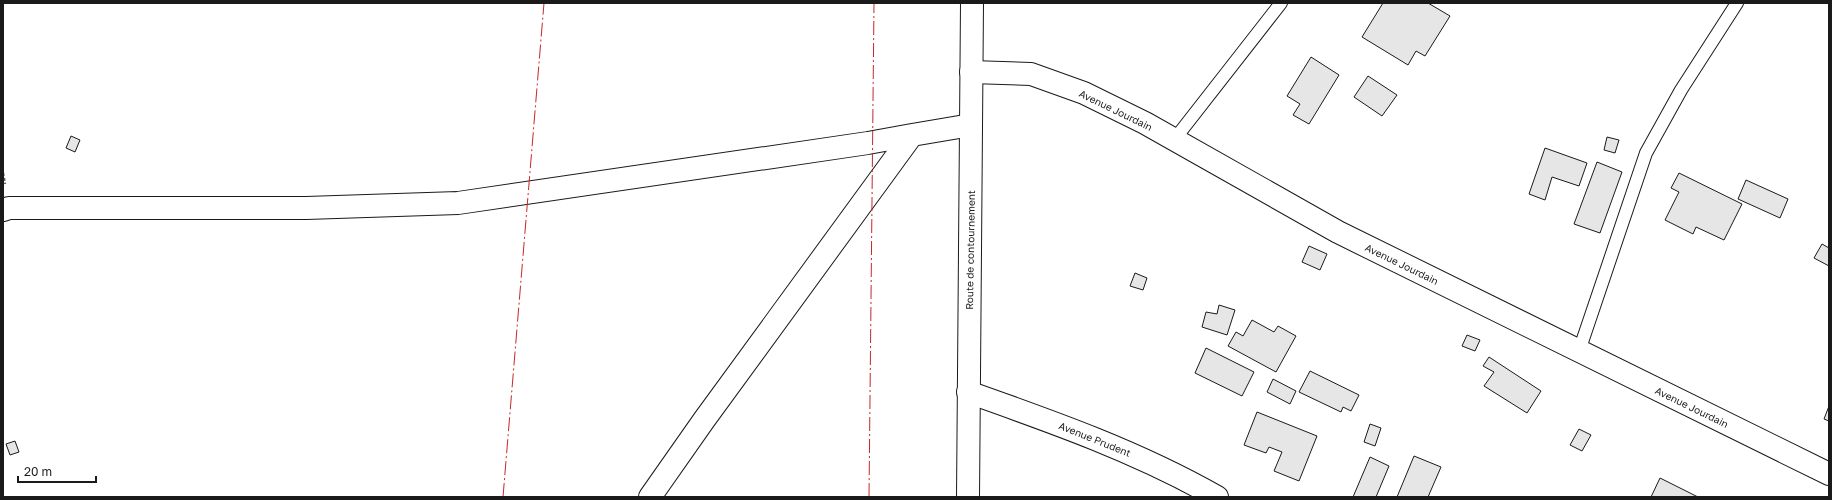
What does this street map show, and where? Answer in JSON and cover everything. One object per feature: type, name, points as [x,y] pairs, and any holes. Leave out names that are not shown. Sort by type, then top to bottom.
[{"type":"street","name":"Route de contournement","points":[[968,497],[972,3]]},
{"type":"street","name":"Avenue Jourdain","points":[[971,72],[1031,74],[1084,93],[1174,140],[1338,232],[1829,474]]},
{"type":"street","points":[[3,210],[9,208],[306,208],[458,203],[868,143],[971,125]]},
{"type":"street","points":[[650,497],[704,420],[912,135]]},
{"type":"street","name":"Avenue Prudent","points":[[968,392],[1096,438],[1187,480],[1217,497]]},
{"type":"lane","points":[[1174,140],[1281,3]]},
{"type":"lane","points":[[1579,351],[1646,153],[1681,90],[1737,3]]},
{"type":"building","points":[[1383,3],[1428,3],[1450,16],[1425,56],[1416,51],[1408,65],[1362,37]]},
{"type":"building","points":[[1311,57],[1339,75],[1309,124],[1293,115],[1300,104],[1287,96]]},
{"type":"building","points":[[1368,76],[1397,95],[1382,116],[1354,97]]},
{"type":"building","points":[[71,136],[80,140],[75,152],[66,148]]},
{"type":"building","points":[[1607,137],[1619,140],[1615,153],[1604,150]]},
{"type":"building","points":[[1545,148],[1587,163],[1579,186],[1552,177],[1545,200],[1529,194]]},
{"type":"building","points":[[1597,162],[1622,172],[1600,233],[1574,224]]},
{"type":"building","points":[[1679,173],[1742,204],[1724,240],[1696,227],[1693,234],[1665,220],[1679,192],[1671,188]]},
{"type":"building","points":[[1746,180],[1788,199],[1780,218],[1738,199]]},
{"type":"building","points":[[1822,244],[1829,248],[1829,266],[1814,258]]},
{"type":"building","points":[[1309,246],[1327,254],[1320,270],[1302,262]]},
{"type":"building","points":[[1135,273],[1147,278],[1143,290],[1130,286]]},
{"type":"building","points":[[1219,305],[1235,310],[1227,335],[1202,327],[1206,312],[1217,314]]},
{"type":"building","points":[[1252,320],[1274,332],[1278,326],[1296,336],[1276,372],[1228,346],[1236,332],[1243,336]]},
{"type":"building","points":[[1467,335],[1480,340],[1475,351],[1462,346]]},
{"type":"building","points":[[1206,348],[1254,372],[1242,396],[1195,373]]},
{"type":"building","points":[[1489,357],[1541,391],[1527,413],[1484,386],[1494,372],[1483,366]]},
{"type":"building","points":[[1310,371],[1359,395],[1351,411],[1343,407],[1341,412],[1299,392]]},
{"type":"building","points":[[1273,379],[1296,391],[1290,404],[1267,392]]},
{"type":"building","points":[[1829,406],[1829,421],[1824,419]]},
{"type":"building","points":[[1257,412],[1317,436],[1299,481],[1274,471],[1282,452],[1269,447],[1266,453],[1244,445]]},
{"type":"building","points":[[1370,424],[1381,428],[1375,446],[1364,442]]},
{"type":"building","points":[[1579,429],[1591,435],[1582,451],[1570,445]]},
{"type":"building","points":[[15,441],[19,452],[10,455],[6,444]]},
{"type":"building","points":[[1414,456],[1441,467],[1428,497],[1397,497]]},
{"type":"building","points":[[1370,457],[1389,466],[1376,497],[1353,497]]},
{"type":"building","points":[[1660,478],[1698,497],[1651,497]]},
{"type":"power","points":[[503,497],[544,3]]},
{"type":"power","points":[[869,497],[874,3]]}]
